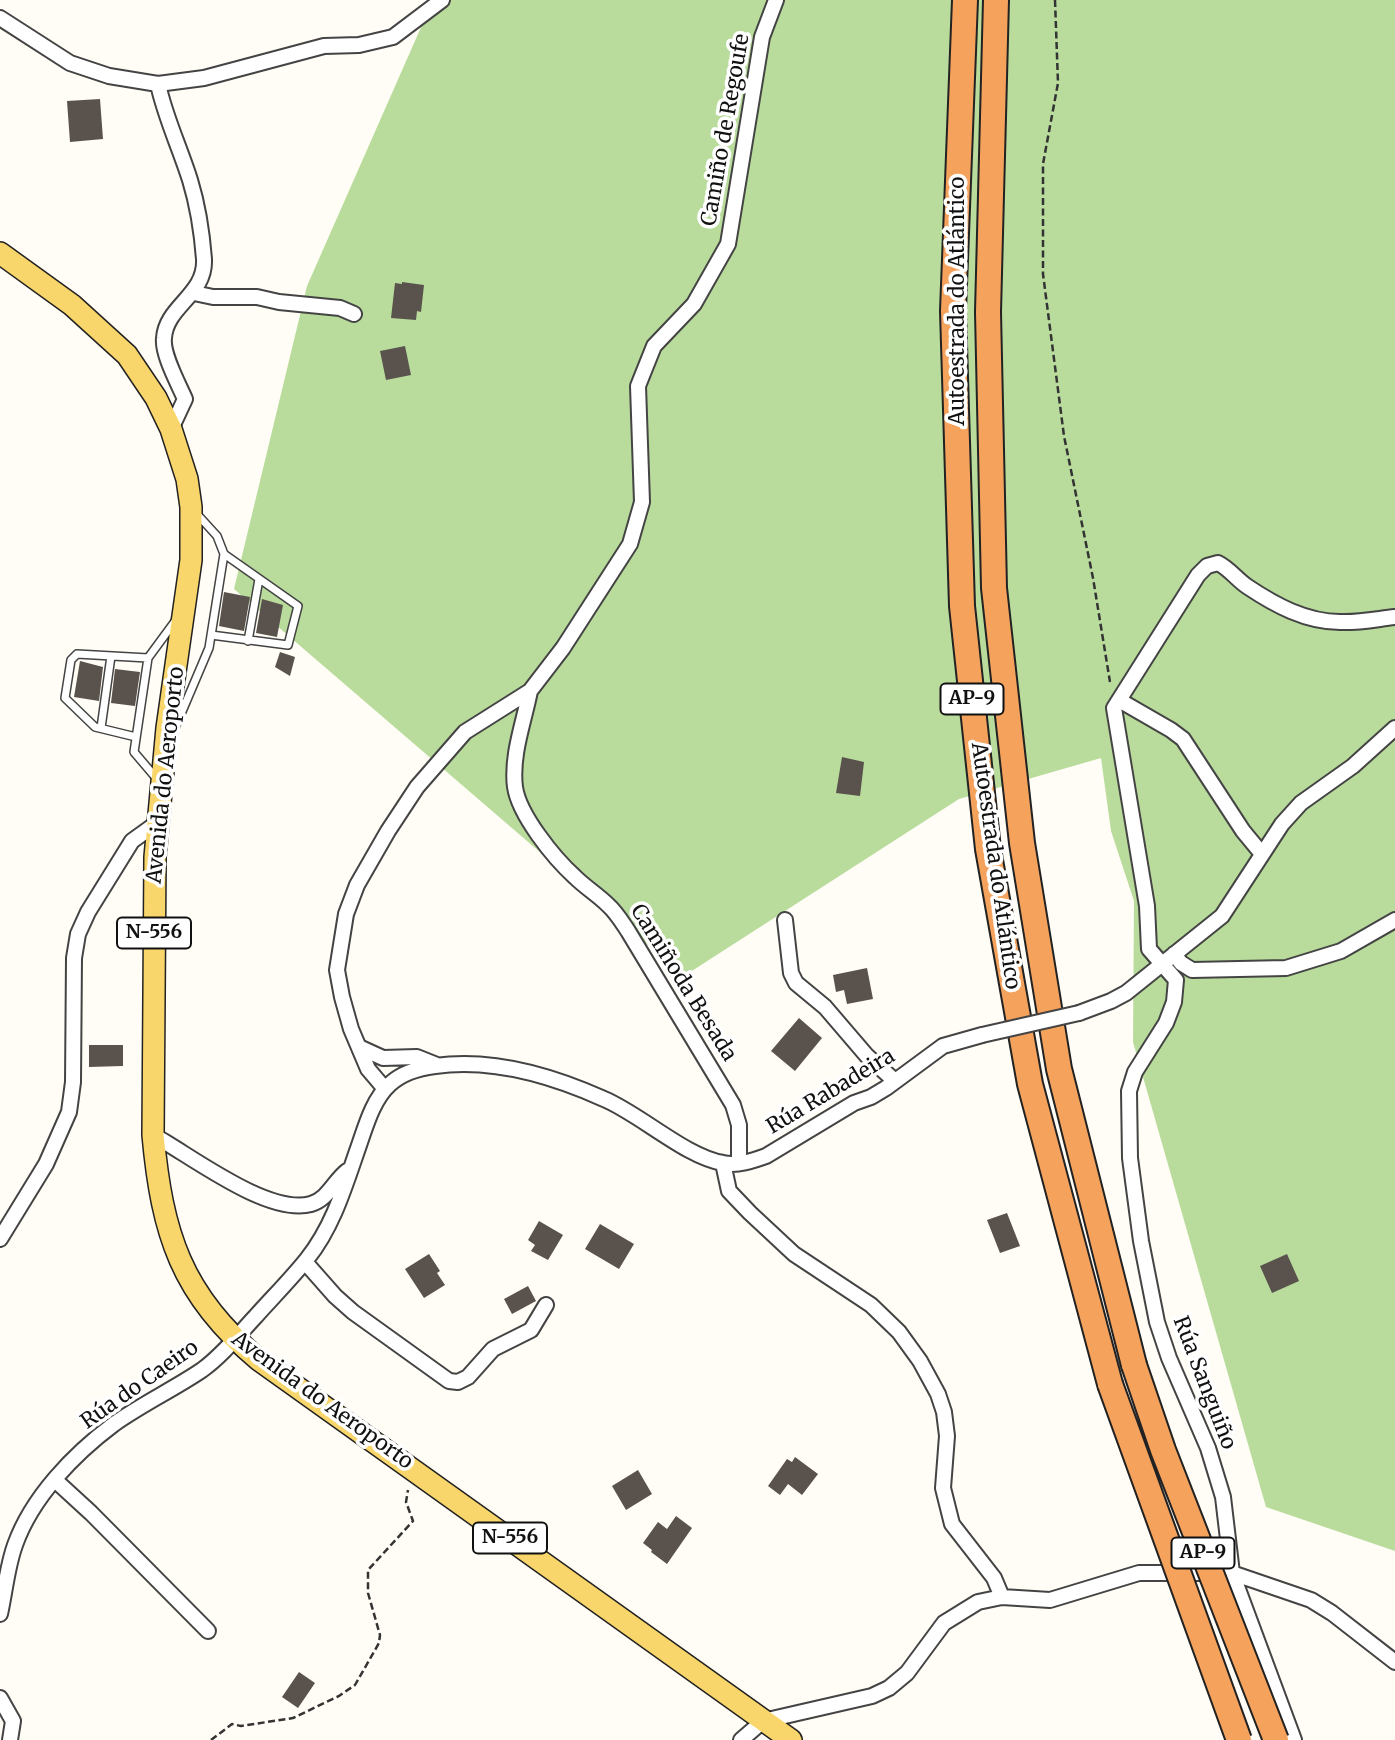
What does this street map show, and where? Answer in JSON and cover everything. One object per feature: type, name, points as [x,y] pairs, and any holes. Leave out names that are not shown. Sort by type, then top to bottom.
[{"type":"highway","name":"Autoestrada do Atlántico","points":[[965,0],[953,311],[962,606],[988,849],[1030,1084],[1110,1384],[1239,1740]]},
{"type":"highway","name":"Autoestrada do Atlántico","points":[[996,0],[988,312],[994,587],[1022,843],[1059,1069],[1134,1365],[1163,1450],[1276,1740]]},
{"type":"main road","name":"Avenida do Aeroporto","points":[[0,253],[72,304],[110,337],[144,378],[171,429],[187,479],[191,507],[191,560],[165,748],[155,857],[153,1135],[157,1180],[171,1237],[185,1272],[203,1303],[234,1340],[268,1367],[791,1740]]},
{"type":"street","points":[[0,18],[70,62],[109,76],[158,84],[204,78],[324,46],[359,45],[393,37],[442,0]]},
{"type":"street","name":"Camiño de Regoufe","points":[[385,1089],[368,1069],[342,997],[337,970],[345,914],[357,885],[387,831],[417,787],[465,732],[530,691],[563,648],[630,544],[642,502],[638,386],[654,346],[694,304],[728,244],[762,37],[776,0]]},
{"type":"street","points":[[158,84],[197,208],[204,263],[194,293],[171,318],[163,338],[169,361],[185,399],[171,429]]},
{"type":"street","points":[[194,293],[213,297],[257,297],[340,308],[354,314]]},
{"type":"street","points":[[1262,854],[1243,831],[1183,739],[1117,704],[1198,575],[1207,566],[1218,563],[1244,585],[1275,604],[1310,618],[1339,622],[1395,617]]},
{"type":"street","name":"Camiñoda Besada","points":[[530,691],[516,751],[515,789],[525,813],[548,847],[575,877],[610,906],[628,931],[733,1105],[739,1125],[740,1163]]},
{"type":"street","name":"Rúa Sanguiño","points":[[1117,704],[1147,906],[1149,949],[1175,980],[1174,1002],[1166,1023],[1135,1072],[1129,1091],[1130,1158],[1141,1241],[1157,1322],[1169,1359],[1208,1448],[1223,1497],[1232,1573],[1294,1740]]},
{"type":"street","name":"Rúa Rabadeira","points":[[234,1340],[304,1262],[329,1224],[367,1122],[385,1089],[403,1074],[438,1065],[499,1067],[582,1090],[621,1107],[678,1142],[723,1163],[751,1162],[766,1156],[853,1103],[871,1097],[943,1046],[1079,1013],[1111,1002],[1126,993],[1222,916],[1262,854],[1301,803],[1353,766],[1395,728]]},
{"type":"street","points":[[0,1239],[46,1164],[69,1112],[73,1082],[74,958],[78,934],[88,912],[132,842],[157,822]]},
{"type":"street","points":[[785,920],[792,973],[796,983],[825,1007],[867,1056],[895,1081]]},
{"type":"street","points":[[1174,954],[1192,970],[1286,968],[1341,951],[1395,920]]},
{"type":"street","name":"Rúa Rabadeira","points":[[359,1047],[383,1058],[417,1057],[438,1065]]},
{"type":"street","name":"Rúa Rabadeira","points":[[153,1135],[241,1188],[282,1202],[313,1203],[321,1199],[339,1177],[351,1168]]},
{"type":"street","points":[[723,1163],[729,1191],[750,1213],[794,1254],[871,1305],[899,1332],[920,1361],[938,1394],[944,1412],[947,1436],[943,1488],[952,1524],[994,1578],[1002,1597]]},
{"type":"street","points":[[304,1262],[353,1312],[449,1381],[458,1382],[468,1377],[493,1349],[531,1330],[546,1305]]},
{"type":"street","name":"Rúa do Caeiro","points":[[0,1614],[15,1546],[27,1519],[55,1480],[114,1424],[204,1369],[234,1340]]},
{"type":"street","points":[[55,1480],[208,1630]]},
{"type":"street","points":[[741,1740],[763,1721],[872,1696],[889,1688],[907,1673],[944,1623],[978,1602],[1002,1597],[1050,1600],[1139,1573],[1232,1573],[1311,1600],[1395,1662]]},
{"type":"street","points":[[0,1698],[13,1721],[9,1740],[0,1737]]},
{"type":"lane","points":[[165,748],[209,649],[224,554],[217,536],[191,507]]},
{"type":"lane","points":[[211,635],[288,645],[298,606],[224,554]]},
{"type":"lane","points":[[248,641],[260,579]]},
{"type":"lane","points":[[161,783],[134,752],[136,737],[148,658],[185,608]]},
{"type":"lane","points":[[136,737],[95,727],[65,698],[71,660],[77,654],[148,658]]},
{"type":"lane","points":[[101,728],[111,656]]},
{"type":"path","points":[[1055,0],[1058,83],[1043,164],[1043,274],[1064,436],[1117,704]]},
{"type":"path","points":[[211,1740],[232,1724],[241,1726],[293,1718],[339,1696],[355,1685],[379,1643],[380,1635],[368,1593],[368,1570],[413,1521],[405,1502],[410,1487]]},
{"type":"green space","points":[[433,0],[1395,0],[1395,1551],[1266,1507],[1133,1042],[1134,901],[1111,831],[1101,758],[959,799],[684,976],[234,589],[307,286]]},
{"type":"building","points":[[100,99],[103,139],[70,142],[67,101]]},
{"type":"building","points":[[395,283],[424,285],[421,312],[417,311],[416,320],[391,318]]},
{"type":"building","points":[[405,346],[411,375],[386,380],[380,351]]},
{"type":"building","points":[[224,592],[250,597],[244,631],[219,626]]},
{"type":"building","points":[[262,599],[283,605],[277,637],[256,633]]},
{"type":"building","points":[[280,652],[295,657],[290,676],[275,667]]},
{"type":"building","points":[[80,661],[103,667],[99,701],[74,697]]},
{"type":"building","points":[[115,669],[140,672],[135,706],[111,703]]},
{"type":"building","points":[[842,757],[864,762],[860,796],[836,793]]},
{"type":"building","points":[[867,968],[873,999],[847,1004],[844,990],[836,992],[833,975]]},
{"type":"building","points":[[799,1018],[822,1038],[795,1071],[771,1051]]},
{"type":"building","points":[[89,1045],[123,1045],[123,1066],[89,1067]]},
{"type":"building","points":[[1007,1213],[1020,1246],[1000,1253],[987,1220]]},
{"type":"building","points":[[539,1221],[563,1235],[548,1260],[531,1251],[535,1245],[528,1240]]},
{"type":"building","points":[[600,1224],[634,1244],[619,1269],[585,1249]]},
{"type":"building","points":[[429,1254],[445,1285],[424,1298],[405,1269]]},
{"type":"building","points":[[1287,1254],[1299,1281],[1272,1293],[1260,1266]]},
{"type":"building","points":[[528,1286],[536,1301],[512,1314],[504,1299]]},
{"type":"building","points":[[795,1457],[818,1474],[802,1495],[788,1484],[780,1495],[768,1486],[787,1459],[792,1462]]},
{"type":"building","points":[[638,1470],[652,1494],[626,1510],[612,1486]]},
{"type":"building","points":[[676,1516],[692,1528],[667,1564],[643,1543],[658,1522],[667,1529]]},
{"type":"building","points":[[299,1672],[315,1683],[298,1708],[282,1697]]}]
